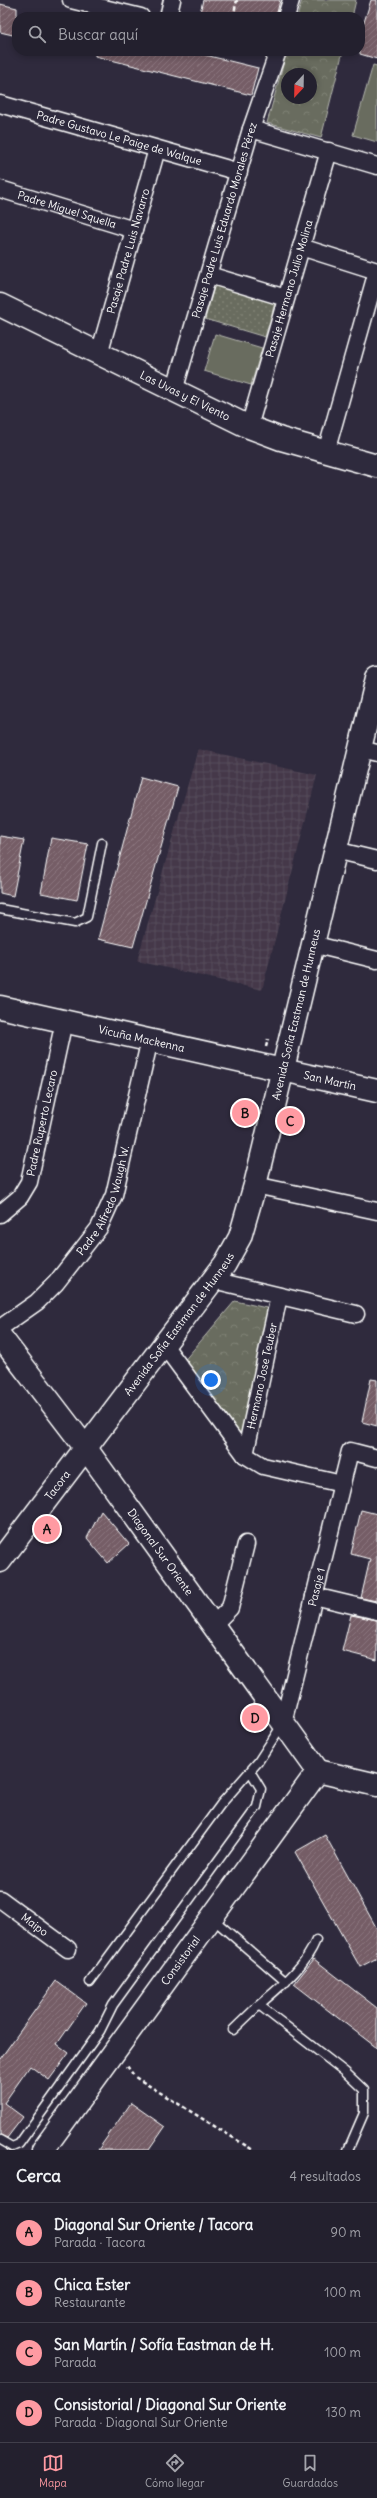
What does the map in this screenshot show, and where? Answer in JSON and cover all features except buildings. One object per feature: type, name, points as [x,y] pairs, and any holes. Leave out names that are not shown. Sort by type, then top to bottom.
[{"type":"street","points":[[71,0],[120,12]]},
{"type":"street","points":[[169,12],[172,0]]},
{"type":"street","points":[[287,12],[291,0]]},
{"type":"street","name":"Pasaje Padre Luis Eduardo Morales Pérez","points":[[174,391],[251,129],[276,56]]},
{"type":"street","name":"Padre Gustavo Le Paige de Walque","points":[[0,104],[239,172]]},
{"type":"street","points":[[251,129],[377,166]]},
{"type":"street","name":"Pasaje Padre Luis Navarro","points":[[99,354],[157,149]]},
{"type":"street","name":"Pasaje Hermano Julio Molina","points":[[250,427],[329,151]]},
{"type":"street","name":"Padre Miguel Squella","points":[[0,189],[134,230]]},
{"type":"street","points":[[301,247],[377,271],[326,452]]},
{"type":"street","points":[[209,275],[286,298]]},
{"type":"street","name":"Las Uvas y El Viento","points":[[0,305],[250,427],[281,439],[377,466]]},
{"type":"street","name":"Avenida Sofía Eastman de Hunneus","points":[[86,1447],[213,1280],[240,1237],[255,1185],[335,850],[368,751],[377,678]]},
{"type":"street","points":[[335,850],[377,860]]},
{"type":"street","points":[[312,944],[377,960]]},
{"type":"street","name":"Vicuña Mackenna","points":[[0,1007],[283,1068]]},
{"type":"street","name":"Padre Ruperto Lecaro","points":[[0,1214],[20,1197],[29,1182],[64,1021]]},
{"type":"street","name":"Padre Alfredo Waugh W.","points":[[0,1328],[46,1295],[106,1216],[114,1195],[150,1040]]},
{"type":"street","name":"San Martín","points":[[283,1068],[377,1091]]},
{"type":"street","points":[[255,1185],[377,1211]]},
{"type":"street","points":[[213,1280],[356,1314]]},
{"type":"street","name":"Hermano Jose Teuber","points":[[245,1456],[280,1296]]},
{"type":"street","name":"Diagonal Sur Oriente","points":[[0,1336],[86,1447],[318,1771]]},
{"type":"street","points":[[164,1345],[245,1456],[263,1466],[342,1484]]},
{"type":"street","name":"Tacora","points":[[0,1561],[86,1447]]},
{"type":"street","name":"Pasaje 1","points":[[283,1723],[350,1451],[377,1458]]},
{"type":"street","points":[[213,1625],[230,1608],[246,1544]]},
{"type":"street","points":[[314,1596],[377,1611]]},
{"type":"street","points":[[318,1771],[377,1785]]},
{"type":"street","name":"Consistorial","points":[[43,2150],[318,1771]]},
{"type":"street","name":"Maipo","points":[[0,1900],[68,1949]]},
{"type":"lane","points":[[0,909],[75,923],[87,918],[102,843]]},
{"type":"lane","points":[[90,1982],[221,1804],[276,1738],[283,1723]]},
{"type":"lane","points":[[0,2140],[9,2146],[19,2144],[100,2031],[114,2005],[256,1807],[261,1789],[250,1771]]},
{"type":"lane","points":[[212,1918],[286,1982]]},
{"type":"lane","points":[[233,2030],[286,1982],[311,1952],[316,1940]]},
{"type":"lane","points":[[259,2005],[345,2072],[364,2090],[364,2113],[348,2150]]},
{"type":"path","points":[[234,12],[237,0]]},
{"type":"path","points":[[113,2054],[126,2064],[135,2078],[253,2150]]},
{"type":"shaded area","points":[[198,749],[317,775],[262,990],[137,961]]},
{"type":"green space","points":[[302,0],[356,0],[353,12],[298,12]]},
{"type":"green space","points":[[286,56],[342,56],[321,138],[267,123],[281,73],[281,104],[317,104],[317,68],[282,68]]},
{"type":"green space","points":[[373,65],[377,66],[377,142],[353,135]]},
{"type":"green space","points":[[216,281],[276,299],[265,337],[205,319]]},
{"type":"green space","points":[[215,334],[262,348],[251,385],[204,371]]},
{"type":"green space","points":[[235,1301],[271,1309],[243,1443],[182,1363]]},
{"type":"place","name":"Chica Ester","points":[[245,1113]]},
{"type":"place","name":"San Martín / Sofía Eastman de H.","points":[[290,1121]]},
{"type":"place","name":"Diagonal Sur Oriente / Tacora","points":[[47,1529]]},
{"type":"place","name":"Consistorial / Diagonal Sur Oriente","points":[[255,1718]]}]
